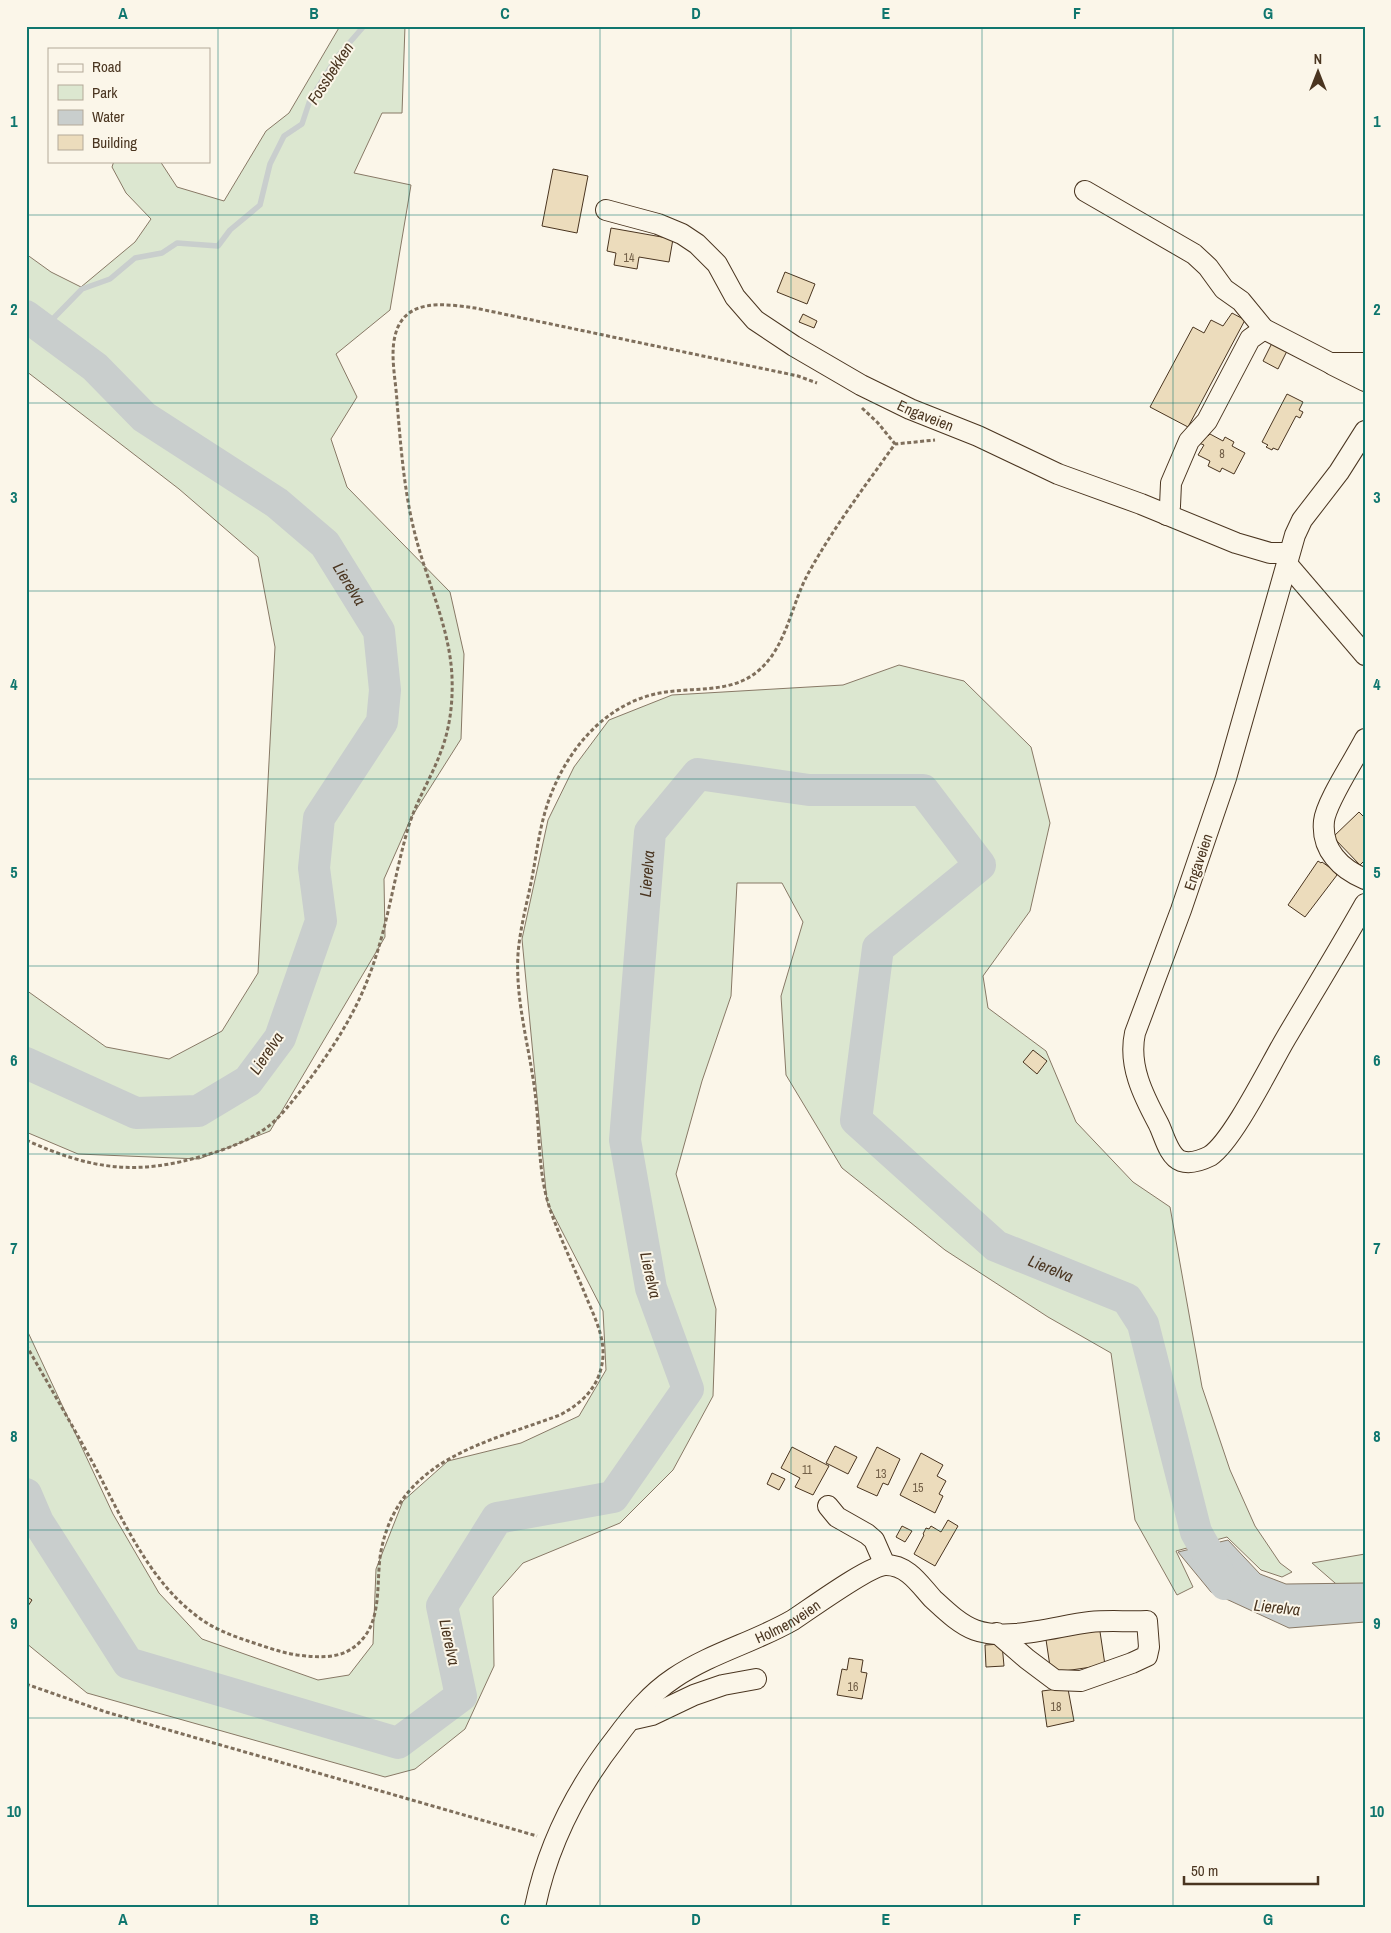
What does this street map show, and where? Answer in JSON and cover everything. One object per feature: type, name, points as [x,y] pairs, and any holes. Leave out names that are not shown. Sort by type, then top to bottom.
[{"type":"street","points":[[1085,192],[1194,254],[1208,266],[1224,289],[1241,301],[1264,329],[1365,381]]},
{"type":"street","name":"Engaveien","points":[[606,210],[658,224],[682,234],[697,244],[717,264],[736,297],[755,320],[794,346],[861,385],[910,409],[978,436],[1058,474],[1253,548],[1288,559]]},
{"type":"street","points":[[1167,515],[1170,506],[1171,484],[1189,441],[1207,421],[1250,339],[1264,329]]},
{"type":"street","points":[[1330,363],[1365,363]]},
{"type":"street","name":"Engaveien","points":[[1365,431],[1339,472],[1302,520],[1288,559],[1226,778],[1133,1043],[1133,1059],[1137,1076],[1172,1155],[1180,1161],[1194,1162],[1210,1155],[1233,1128],[1365,904]]},
{"type":"street","points":[[1288,559],[1365,655]]},
{"type":"street","points":[[1365,739],[1330,804],[1324,821],[1325,840],[1333,856],[1345,870],[1365,879]]},
{"type":"street","points":[[828,1506],[837,1517],[874,1540],[885,1564],[899,1568],[915,1578],[954,1618],[975,1630],[997,1633],[1010,1635],[1091,1622],[1146,1621],[1149,1647],[1147,1656],[1081,1681],[1073,1682],[1055,1680],[997,1633]]},
{"type":"street","name":"Holmenveien","points":[[535,1907],[545,1867],[568,1812],[592,1771],[640,1706],[674,1678],[704,1661],[792,1620],[870,1570],[885,1564]]},
{"type":"street","points":[[630,1720],[652,1714],[694,1695],[723,1685],[756,1679]]},
{"type":"path","points":[[26,1140],[66,1157],[91,1164],[119,1168],[146,1168],[176,1164],[225,1150],[268,1127],[286,1109],[316,1071],[350,1020],[369,976],[386,921],[410,822],[440,754],[451,713],[452,677],[447,643],[416,542],[405,490],[394,360],[395,333],[405,316],[412,311],[431,305],[449,304],[475,308],[798,376],[822,385]]},
{"type":"path","points":[[26,1345],[66,1412],[140,1549],[173,1595],[208,1625],[226,1634],[289,1654],[318,1657],[346,1653],[366,1635],[375,1608],[381,1552],[386,1531],[404,1496],[424,1474],[446,1460],[560,1415],[582,1401],[599,1378],[603,1352],[601,1338],[597,1323],[551,1213],[544,1190],[536,1100],[522,1016],[517,966],[520,936],[544,818],[550,797],[578,746],[595,726],[615,709],[633,700],[662,692],[732,685],[745,680],[757,672],[773,654],[806,577],[820,552],[895,444],[878,423],[859,406]]},
{"type":"path","points":[[26,1684],[106,1712],[537,1835],[554,1842]]},
{"type":"green space","points":[[340,26],[405,26],[402,113],[382,113],[354,173],[411,185],[390,310],[336,354],[357,397],[331,439],[347,487],[450,592],[464,654],[461,739],[411,818],[384,879],[385,937],[270,1131],[199,1159],[78,1154],[26,1132],[26,990],[106,1047],[169,1059],[222,1031],[258,973],[275,647],[258,557],[179,489],[26,371],[26,254],[51,272],[81,287],[135,242],[151,219],[126,193],[112,167],[114,162],[161,162],[177,187],[224,201],[266,131],[289,113]]},
{"type":"green space","points":[[899,665],[964,681],[1031,747],[1050,823],[1030,911],[983,976],[988,1008],[1046,1051],[1076,1122],[1133,1182],[1170,1207],[1202,1387],[1230,1470],[1255,1526],[1280,1563],[1292,1572],[1282,1577],[1261,1570],[1227,1537],[1176,1551],[1193,1587],[1177,1595],[1135,1520],[1111,1353],[1048,1317],[945,1250],[842,1168],[786,1075],[781,996],[803,922],[782,883],[737,883],[731,996],[702,1081],[676,1174],[716,1309],[713,1396],[673,1470],[620,1523],[523,1563],[493,1597],[494,1666],[465,1729],[415,1769],[385,1777],[87,1693],[26,1643],[26,1328],[113,1514],[159,1593],[202,1639],[318,1680],[349,1675],[373,1644],[376,1569],[403,1501],[448,1461],[521,1443],[579,1416],[606,1370],[603,1311],[547,1202],[522,939],[548,820],[574,767],[609,720],[672,695],[843,685]]},
{"type":"green space","points":[[1365,1554],[1365,1609],[1312,1563]]},
{"type":"water","points":[[1228,1540],[1260,1574],[1286,1584],[1365,1583],[1365,1622],[1289,1628],[1211,1592],[1178,1552]]},
{"type":"building","points":[[553,169],[588,176],[577,233],[542,226]]},
{"type":"building","points":[[611,228],[673,239],[669,262],[639,257],[637,269],[614,265],[616,253],[607,251]]},
{"type":"building","points":[[785,272],[815,284],[807,304],[777,292]]},
{"type":"building","points":[[1232,313],[1245,320],[1188,427],[1150,407],[1193,327],[1204,333],[1211,320],[1223,326]]},
{"type":"building","points":[[803,314],[817,321],[814,328],[799,322]]},
{"type":"building","points":[[1272,343],[1287,351],[1278,369],[1263,361]]},
{"type":"building","points":[[1287,394],[1303,402],[1299,410],[1303,412],[1300,418],[1296,416],[1278,450],[1273,448],[1272,450],[1262,442]]},
{"type":"building","points":[[1204,434],[1208,436],[1210,434],[1223,441],[1225,437],[1234,442],[1232,446],[1245,453],[1234,474],[1222,468],[1220,472],[1208,466],[1210,461],[1198,455],[1204,445],[1199,443]]},
{"type":"building","points":[[1359,812],[1365,818],[1365,860],[1360,865],[1333,837]]},
{"type":"building","points":[[1318,861],[1336,872],[1337,875],[1305,917],[1288,905]]},
{"type":"building","points":[[1033,1050],[1047,1061],[1037,1074],[1023,1062]]},
{"type":"building","points":[[835,1446],[857,1457],[848,1474],[826,1463]]},
{"type":"building","points":[[792,1447],[829,1466],[813,1495],[795,1487],[800,1478],[781,1468]]},
{"type":"building","points":[[877,1447],[900,1459],[888,1485],[883,1483],[877,1496],[857,1487]]},
{"type":"building","points":[[921,1453],[943,1465],[937,1476],[946,1481],[939,1494],[943,1496],[935,1513],[900,1495]]},
{"type":"building","points":[[772,1473],[785,1479],[779,1490],[767,1484]]},
{"type":"building","points":[[948,1520],[958,1526],[935,1566],[914,1554],[926,1528],[929,1529],[931,1526],[941,1532]]},
{"type":"building","points":[[902,1526],[912,1531],[905,1542],[896,1537]]},
{"type":"building","points":[[26,1596],[32,1600],[26,1609]]},
{"type":"building","points":[[1099,1625],[1105,1665],[1051,1673],[1045,1633]]},
{"type":"building","points":[[1002,1644],[1004,1666],[986,1667],[985,1645]]},
{"type":"building","points":[[849,1658],[863,1660],[861,1672],[867,1673],[862,1699],[837,1695],[842,1669],[847,1670]]},
{"type":"building","points":[[1068,1689],[1074,1721],[1047,1727],[1042,1691]]},
{"type":"waterway","name":"Fossbekken","points":[[43,329],[82,289],[110,279],[135,258],[162,253],[177,243],[218,246],[230,230],[260,205],[270,164],[284,136],[302,124],[310,100],[337,57],[364,26]]},
{"type":"waterway","name":"Lierelva","points":[[26,316],[95,367],[144,417],[277,503],[325,544],[379,631],[385,690],[382,722],[319,818],[314,868],[321,921],[280,1038],[248,1081],[198,1111],[136,1113],[26,1063]]},
{"type":"waterway","name":"Lierelva","points":[[26,1494],[38,1522],[128,1663],[398,1743],[461,1696],[442,1606],[497,1518],[613,1497],[688,1389],[651,1288],[625,1140],[650,832],[698,774],[809,790],[923,790],[980,865],[878,948],[856,1120],[996,1246],[1127,1299],[1143,1324],[1196,1532],[1225,1584]]}]
